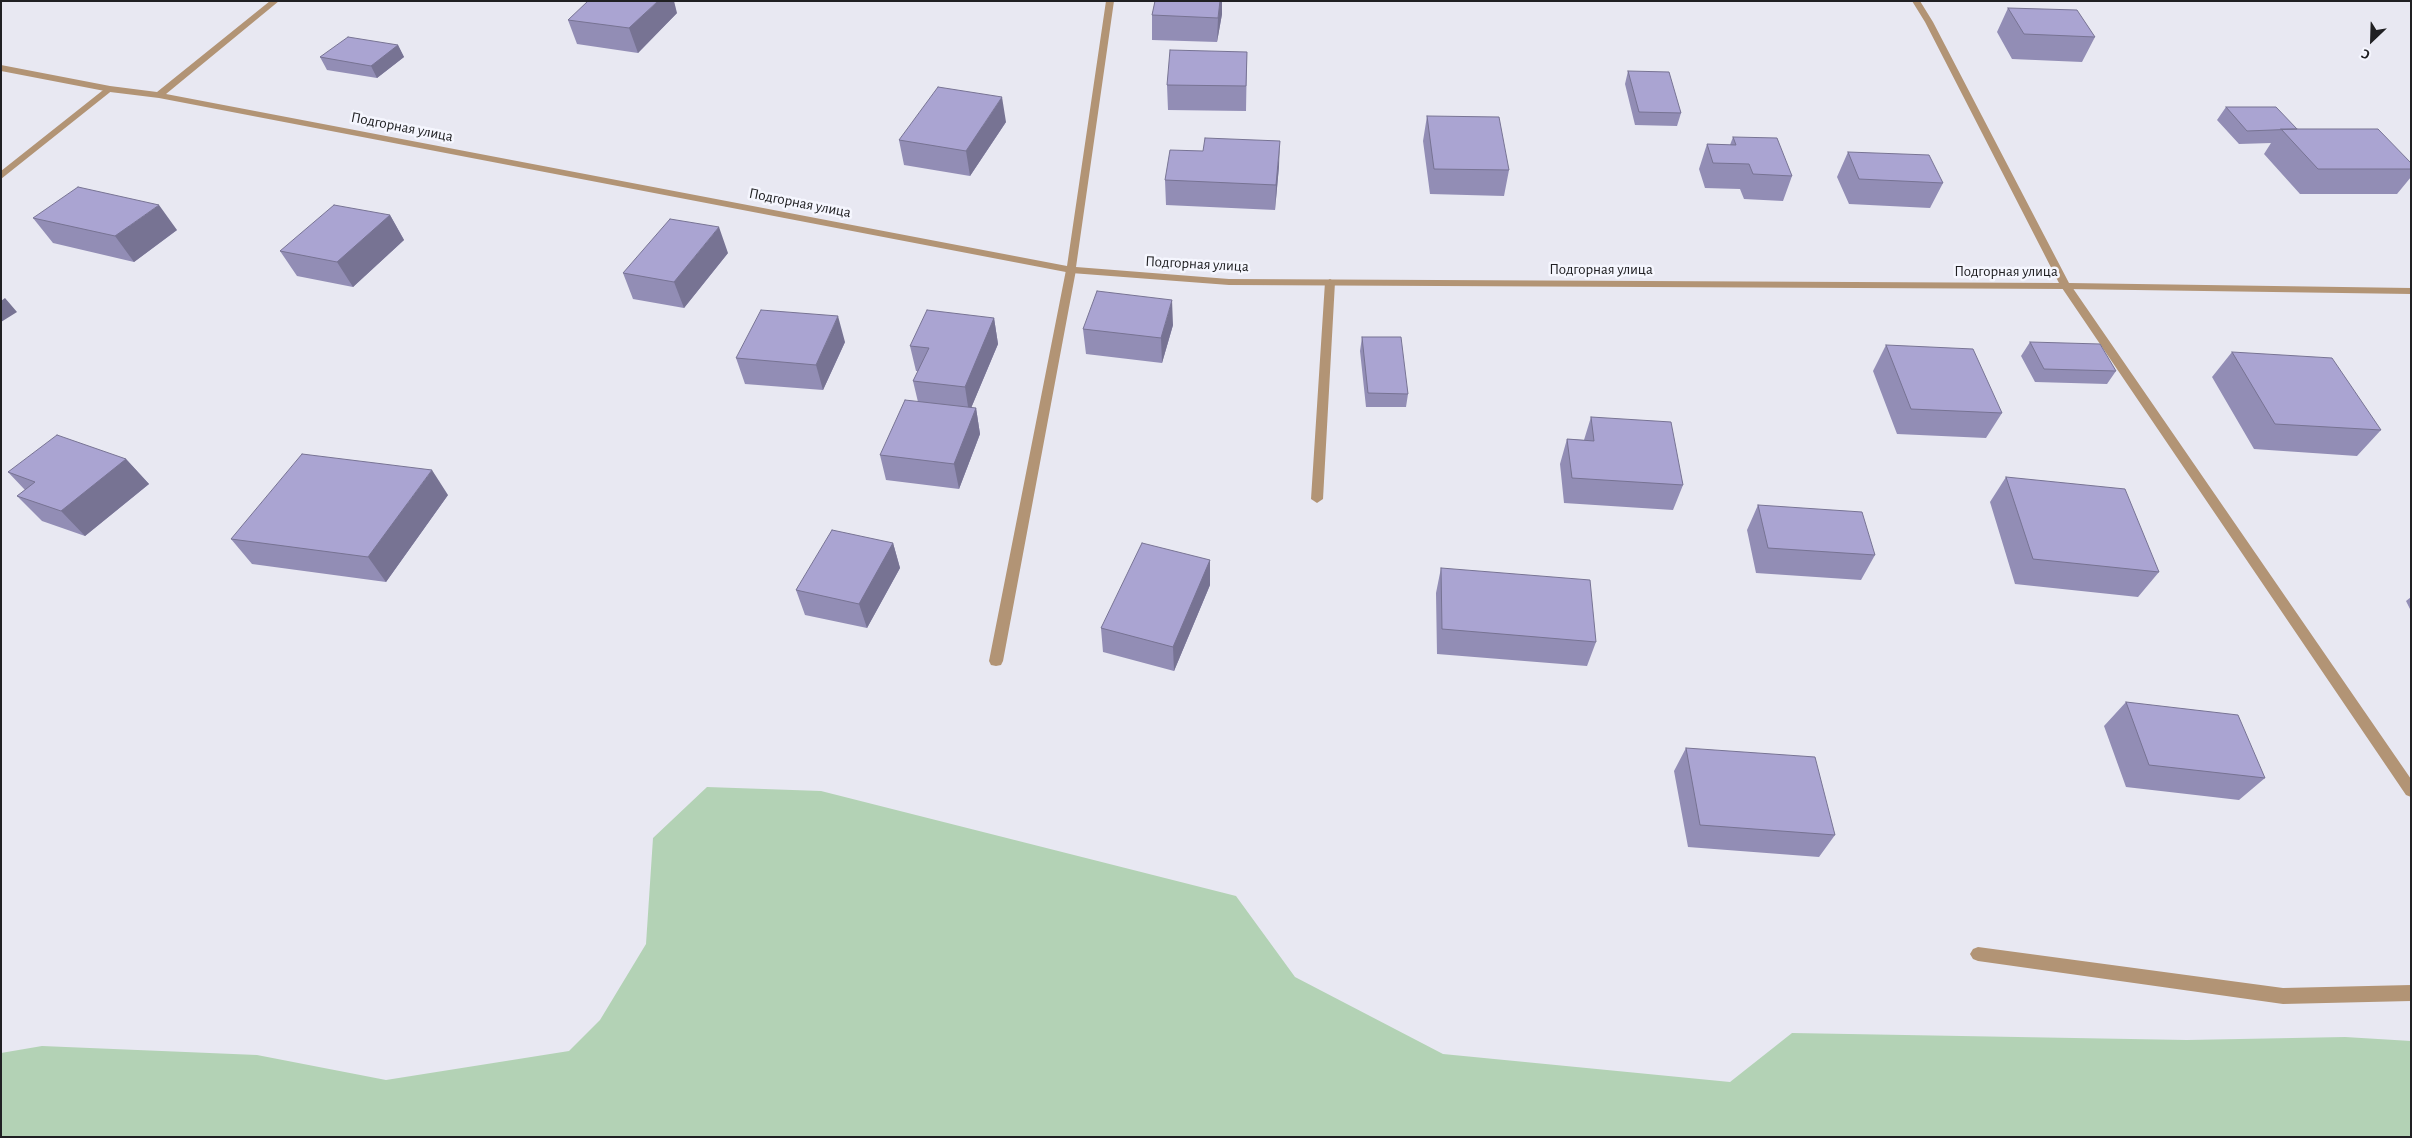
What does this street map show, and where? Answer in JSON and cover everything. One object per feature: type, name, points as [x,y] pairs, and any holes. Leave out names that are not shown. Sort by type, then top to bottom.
[{"type":"street","points":[[159,95],[275,1]]},
{"type":"street","points":[[996,660],[1072,270],[1110,1]]},
{"type":"street","points":[[1916,1],[1929,22],[2066,286],[2411,791]]},
{"type":"street","name":"Подгорная улица","points":[[1,68],[110,89],[159,95],[1072,270],[1229,282],[2066,286],[2411,291]]},
{"type":"street","points":[[1,176],[110,89]]},
{"type":"street","points":[[1317,499],[1330,282]]},
{"type":"street","points":[[1978,954],[2283,996],[2411,993]]},
{"type":"green space","points":[[707,787],[821,791],[1236,896],[1295,977],[1443,1054],[1730,1082],[1792,1033],[2187,1040],[2345,1037],[2411,1041],[2411,1137],[1,1137],[1,1053],[42,1046],[257,1055],[386,1080],[569,1051],[600,1020],[646,944],[653,838]]},
{"type":"building","points":[[588,1],[658,1],[629,28],[568,20]]},
{"type":"building","points":[[1155,1],[1220,1],[1218,18],[1152,15]]},
{"type":"building","points":[[2008,8],[2077,10],[2095,37],[2024,34]]},
{"type":"building","points":[[348,37],[398,45],[371,66],[320,57]]},
{"type":"building","points":[[1170,50],[1247,52],[1246,86],[1167,85]]},
{"type":"building","points":[[1628,71],[1669,72],[1681,113],[1639,112]]},
{"type":"building","points":[[938,87],[1002,97],[966,151],[899,140]]},
{"type":"building","points":[[2226,107],[2276,107],[2297,129],[2247,131]]},
{"type":"building","points":[[1427,116],[1499,117],[1509,170],[1434,169]]},
{"type":"building","points":[[2281,129],[2378,129],[2411,163],[2411,169],[2318,169]]},
{"type":"building","points":[[1733,137],[1777,138],[1792,176],[1753,174],[1749,164],[1713,163],[1707,144],[1736,145]]},
{"type":"building","points":[[1205,138],[1280,141],[1276,185],[1165,180],[1170,150],[1203,151]]},
{"type":"building","points":[[1848,152],[1929,155],[1943,183],[1859,179]]},
{"type":"building","points":[[78,187],[159,205],[115,236],[33,218]]},
{"type":"building","points":[[334,205],[390,215],[337,262],[280,251]]},
{"type":"building","points":[[670,219],[719,227],[674,282],[623,273]]},
{"type":"building","points":[[1097,291],[1172,300],[1161,338],[1083,329]]},
{"type":"building","points":[[761,310],[838,316],[816,365],[736,358]]},
{"type":"building","points":[[927,310],[994,318],[965,387],[913,381],[929,348],[910,346]]},
{"type":"building","points":[[1362,337],[1401,337],[1408,394],[1368,393]]},
{"type":"building","points":[[2030,342],[2100,344],[2116,371],[2044,369]]},
{"type":"building","points":[[1886,345],[1973,349],[2002,413],[1911,409]]},
{"type":"building","points":[[2232,352],[2332,358],[2381,430],[2275,424]]},
{"type":"building","points":[[905,400],[976,408],[954,464],[880,455]]},
{"type":"building","points":[[1591,417],[1671,422],[1683,485],[1572,478],[1567,439],[1594,441]]},
{"type":"building","points":[[57,435],[126,459],[61,511],[17,496],[35,482],[8,472]]},
{"type":"building","points":[[302,454],[432,470],[368,557],[231,539]]},
{"type":"building","points":[[2006,477],[2125,489],[2159,572],[2033,559]]},
{"type":"building","points":[[1758,505],[1862,512],[1875,555],[1768,548]]},
{"type":"building","points":[[832,530],[893,543],[859,604],[796,590]]},
{"type":"building","points":[[1142,543],[1210,560],[1173,647],[1101,628]]},
{"type":"building","points":[[1441,568],[1590,580],[1596,642],[1442,629]]},
{"type":"building","points":[[2126,702],[2238,715],[2265,778],[2149,765]]},
{"type":"building","points":[[1686,748],[1815,757],[1835,835],[1700,825]]}]
